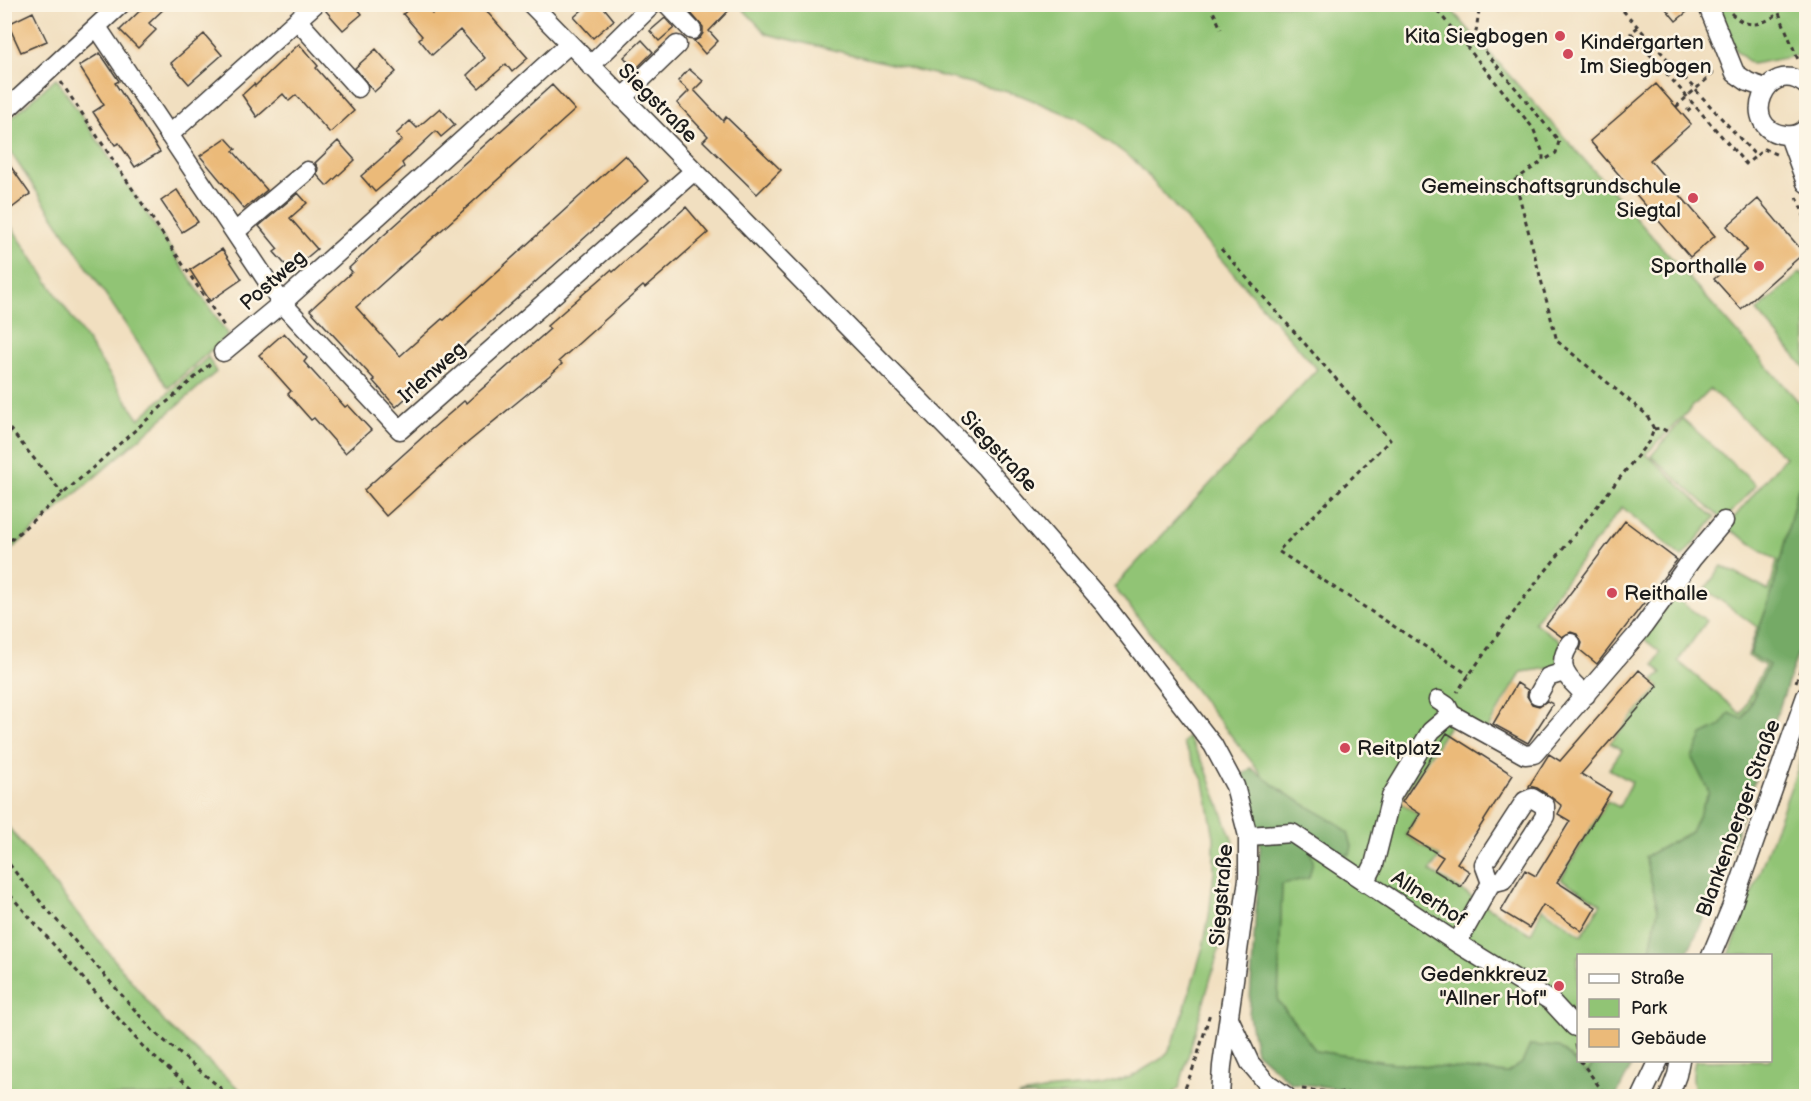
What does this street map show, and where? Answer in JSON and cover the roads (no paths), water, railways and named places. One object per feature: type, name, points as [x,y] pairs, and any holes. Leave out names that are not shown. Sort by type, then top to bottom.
[{"type":"street","points":[[4,112],[121,4]]},
{"type":"street","points":[[169,135],[315,4]]},
{"type":"street","name":"Siegstraße","points":[[531,4],[986,468],[1105,605],[1214,745],[1235,786],[1248,836],[1248,879],[1220,1096]]},
{"type":"street","points":[[590,66],[659,5],[692,30]]},
{"type":"street","points":[[1708,6],[1735,73],[1748,82],[1765,88]]},
{"type":"street","points":[[298,21],[358,88]]},
{"type":"street","name":"Irlenweg","points":[[97,27],[282,303],[400,430],[694,171]]},
{"type":"street","name":"Postweg","points":[[229,347],[282,303],[569,44]]},
{"type":"street","points":[[621,98],[677,45]]},
{"type":"street","points":[[1801,189],[1801,134],[1779,134],[1770,130],[1763,122],[1759,105],[1765,88],[1782,78],[1792,78],[1806,85]]},
{"type":"street","points":[[235,232],[307,171]]},
{"type":"street","points":[[1365,883],[1374,865],[1391,797],[1445,707],[1508,746],[1532,756],[1640,631],[1692,559],[1724,521]]},
{"type":"street","points":[[1571,644],[1566,650],[1564,672],[1569,681],[1586,695]]},
{"type":"street","points":[[1538,695],[1548,677],[1564,672]]},
{"type":"street","name":"Blankenberger Straße","points":[[1713,954],[1806,696]]},
{"type":"street","name":"Allnerhof","points":[[1248,836],[1293,833],[1457,943],[1551,1001],[1575,1027]]},
{"type":"street","points":[[1457,943],[1491,883]]},
{"type":"street","points":[[1230,1020],[1250,1063],[1266,1082],[1286,1096]]},
{"type":"street","points":[[1642,1096],[1658,1062]]},
{"type":"street","points":[[1669,1096],[1678,1068]]},
{"type":"street","points":[[1678,1068],[1681,1096]]},
{"type":"place","name":"Kita Siegbogen","points":[[1560,36]]},
{"type":"place","name":"Kindergarten Im Siegbogen","points":[[1568,54]]},
{"type":"place","name":"Gemeinschaftsgrundschule Siegtal","points":[[1693,198]]},
{"type":"place","name":"Sporthalle","points":[[1759,266]]},
{"type":"place","name":"Reithalle","points":[[1612,593]]},
{"type":"place","name":"Reitplatz","points":[[1345,748]]},
{"type":"place","name":"Gedenkkreuz \"Allner Hof\"","points":[[1559,986]]}]
